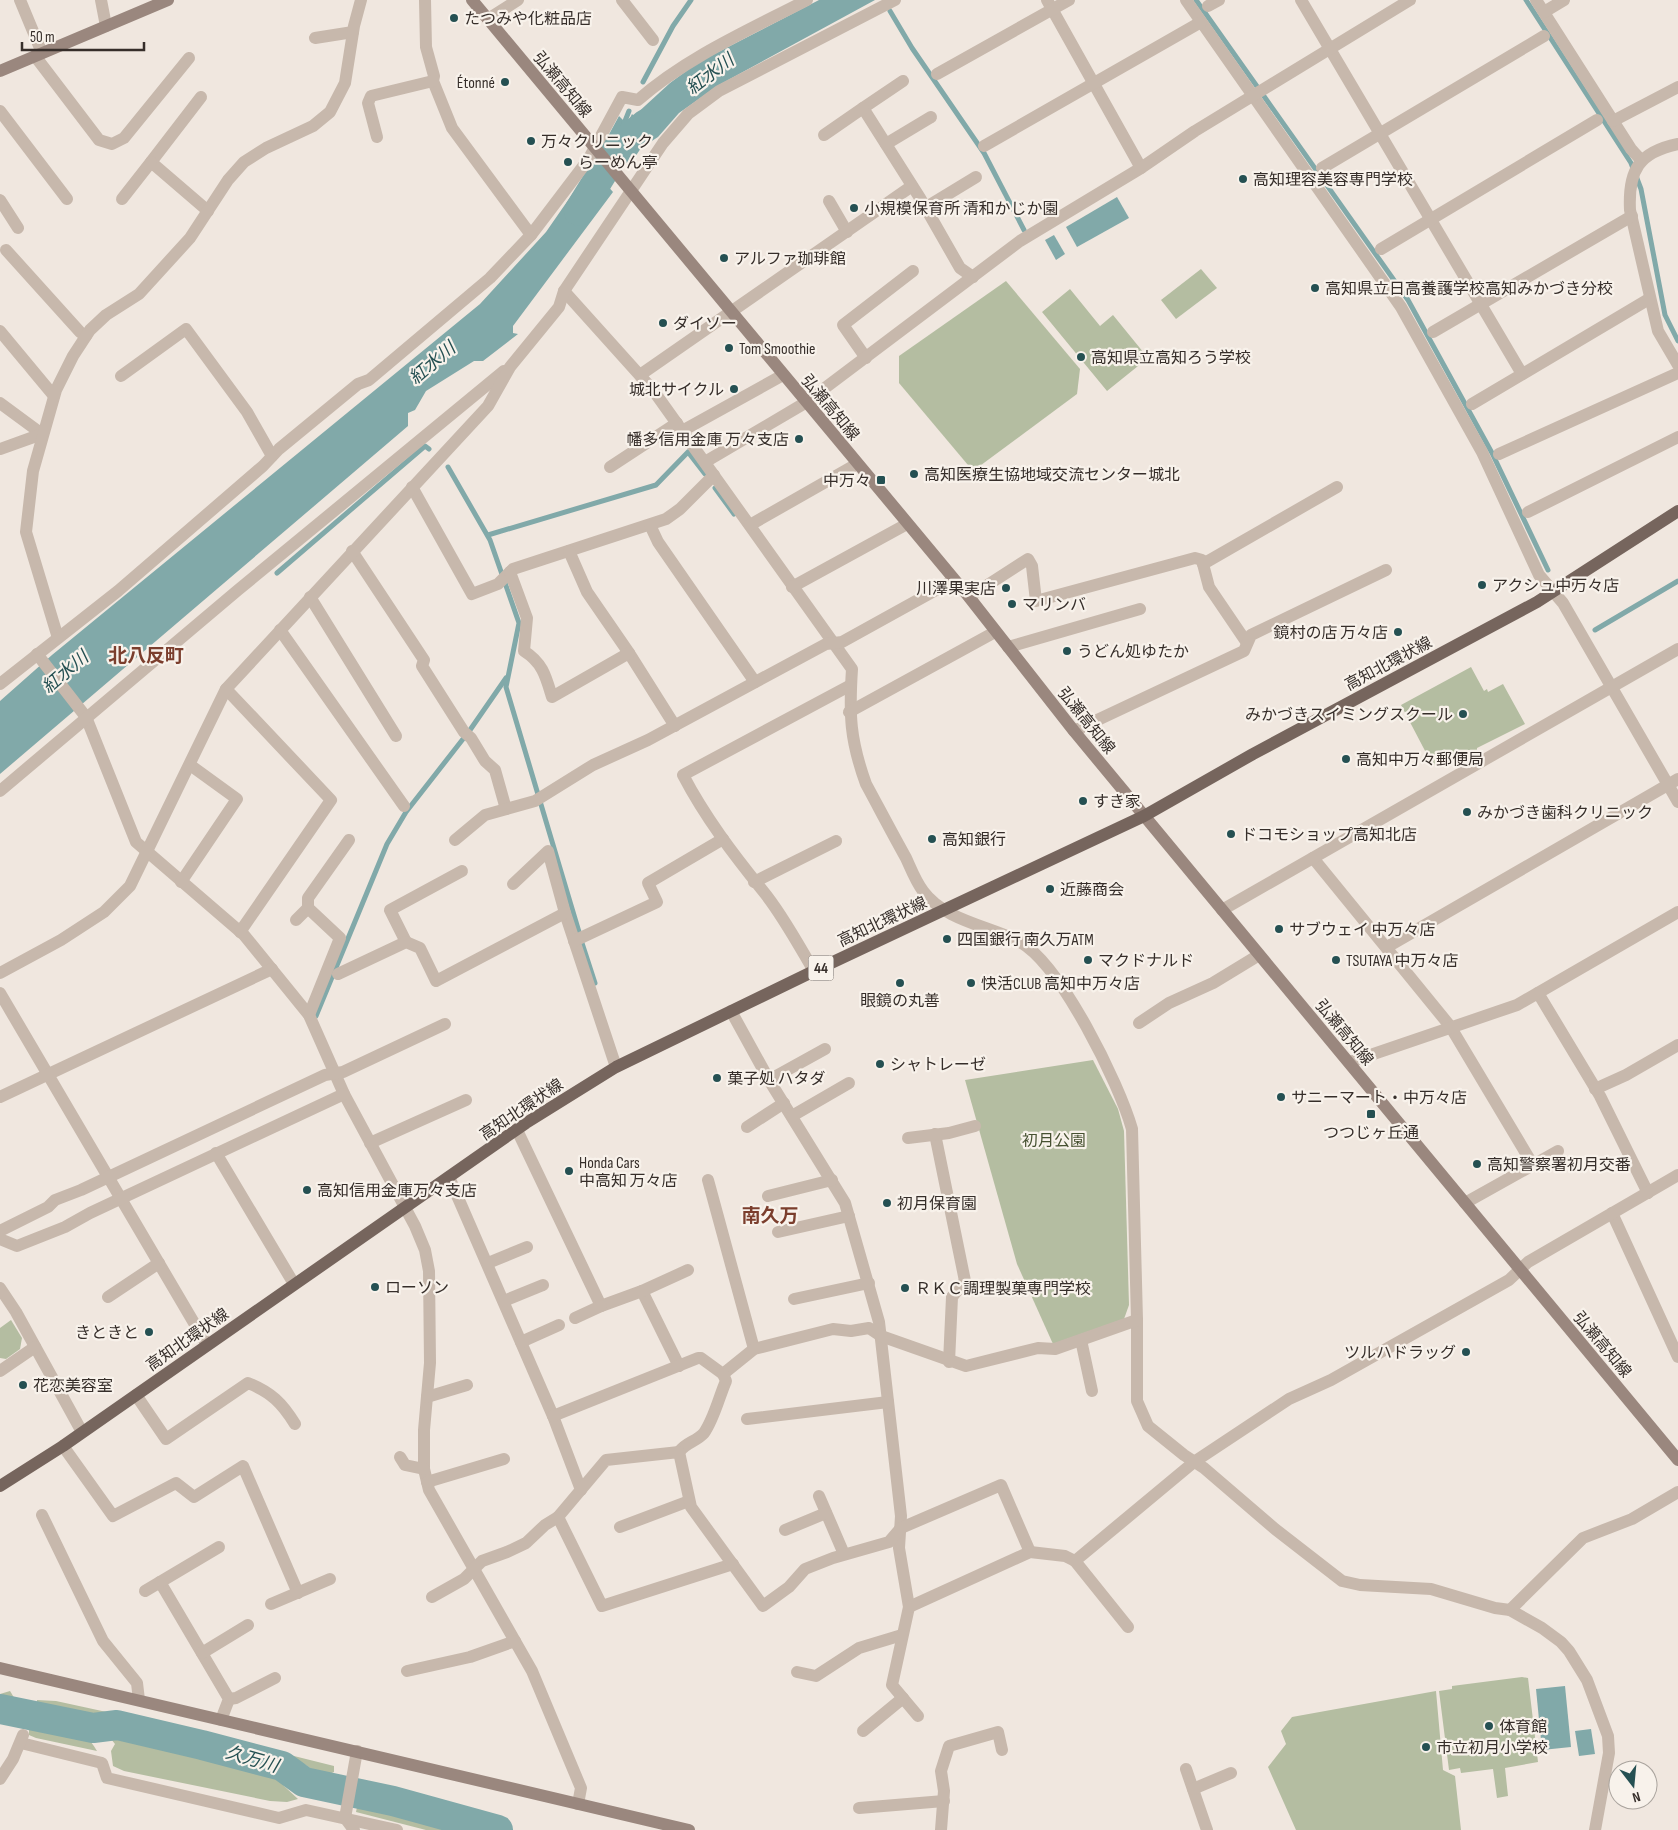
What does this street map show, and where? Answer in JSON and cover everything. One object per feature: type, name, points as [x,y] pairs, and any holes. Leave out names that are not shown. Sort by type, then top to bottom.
[{"type":"main road","name":"弘瀬高知線","points":[[472,0],[954,580],[1074,731],[1678,1460]]},
{"type":"main road","points":[[0,71],[164,1]]},
{"type":"main road","name":"高知北環状線","points":[[1,1482],[62,1446],[517,1130],[616,1067],[814,970],[1144,816],[1253,754],[1553,591],[1678,511]]},
{"type":"main road","points":[[0,1668],[221,1720],[357,1758],[578,1804],[689,1830]]},
{"type":"street","points":[[20,0],[39,55],[99,140],[112,144],[124,138],[189,58]]},
{"type":"street","points":[[101,0],[106,26]]},
{"type":"street","points":[[58,638],[26,532],[33,471],[54,396],[73,356],[86,336],[106,315],[139,294],[190,238],[228,180],[244,162],[266,148],[313,126],[330,112],[345,83],[353,32],[361,0]]},
{"type":"street","points":[[425,0],[426,47],[434,76],[433,81],[452,128],[531,234]]},
{"type":"street","points":[[488,19],[518,0]]},
{"type":"street","points":[[622,0],[653,40]]},
{"type":"street","points":[[0,684],[41,657],[58,638],[118,591],[272,456],[358,384],[369,380],[490,278],[531,234],[597,151],[622,97],[638,100],[664,78],[698,57],[806,0]]},
{"type":"street","points":[[0,973],[62,940],[104,912],[130,886],[226,689],[488,406],[510,367],[559,307],[564,291],[629,188],[671,132],[688,114],[708,98],[895,0]]},
{"type":"street","points":[[937,74],[1050,5],[1069,0]]},
{"type":"street","points":[[1186,0],[1201,22],[1258,93],[1401,307],[1482,452],[1540,576],[1563,603],[1611,687],[1673,782],[1678,802]]},
{"type":"street","points":[[1301,0],[1522,374]]},
{"type":"street","points":[[704,462],[806,402],[1020,241],[1141,168],[1195,130],[1410,0]]},
{"type":"street","points":[[1536,0],[1640,164]]},
{"type":"street","points":[[1544,12],[1564,0]]},
{"type":"street","points":[[1050,5],[1141,168]]},
{"type":"street","points":[[984,146],[1201,22]]},
{"type":"street","points":[[315,38],[353,32]]},
{"type":"street","points":[[1322,168],[1544,36]]},
{"type":"street","points":[[376,136],[368,103],[371,96],[433,81]]},
{"type":"street","points":[[824,135],[903,81]]},
{"type":"street","points":[[1613,121],[1678,87]]},
{"type":"street","points":[[122,198],[201,98]]},
{"type":"street","points":[[864,108],[960,268],[973,277]]},
{"type":"street","points":[[0,111],[67,199]]},
{"type":"street","points":[[886,144],[931,117]]},
{"type":"street","points":[[1380,249],[1597,120]]},
{"type":"street","points":[[1678,144],[1657,148],[1640,164],[1632,180],[1630,194],[1632,216],[1649,299],[1661,338],[1678,365]]},
{"type":"street","points":[[151,162],[208,211]]},
{"type":"street","points":[[925,208],[976,177]]},
{"type":"street","points":[[640,374],[732,313],[912,186]]},
{"type":"street","points":[[0,200],[18,228]]},
{"type":"street","points":[[829,201],[847,232]]},
{"type":"street","points":[[1433,332],[1632,216]]},
{"type":"street","points":[[6,250],[80,332],[86,336]]},
{"type":"street","points":[[866,358],[843,325],[913,271]]},
{"type":"street","points":[[564,291],[640,374],[852,669],[849,712],[855,746],[866,784],[924,892],[945,910],[1020,942],[1034,950],[1049,967],[1071,999],[1127,1110],[1133,1140],[1137,1401],[1148,1426],[1342,1581],[1360,1585],[1431,1589],[1495,1608],[1510,1610],[1542,1628],[1570,1650],[1587,1680],[1602,1714],[1608,1736],[1609,1753],[1595,1830]]},
{"type":"street","points":[[1472,404],[1649,299]]},
{"type":"street","points":[[121,376],[186,328],[247,412],[272,456]]},
{"type":"street","points":[[0,330],[54,396]]},
{"type":"street","points":[[0,791],[84,714],[510,367]]},
{"type":"street","points":[[1499,454],[1678,373]]},
{"type":"street","points":[[610,467],[679,427],[783,375]]},
{"type":"street","points":[[0,403],[42,434]]},
{"type":"street","points":[[0,450],[42,434]]},
{"type":"street","points":[[1528,512],[1678,437]]},
{"type":"street","points":[[750,525],[858,464]]},
{"type":"street","points":[[412,487],[472,594],[506,576],[513,569],[666,519],[714,475]]},
{"type":"street","points":[[1203,564],[1337,487]]},
{"type":"street","points":[[650,524],[658,542],[755,682]]},
{"type":"street","points":[[792,587],[907,524]]},
{"type":"street","points":[[352,551],[424,660],[422,666],[464,732],[471,738],[485,761],[494,770],[506,809]]},
{"type":"street","points":[[569,551],[587,592],[630,653],[675,726]]},
{"type":"street","points":[[968,597],[1028,559],[1032,566],[1036,601],[1196,558],[1202,560],[1209,587],[1247,643]]},
{"type":"street","points":[[1074,731],[1244,650],[1251,635],[1386,570]]},
{"type":"street","points":[[506,576],[527,618],[524,651],[536,658],[545,670],[552,697],[630,653]]},
{"type":"street","points":[[455,840],[485,815],[540,797],[593,765],[675,726],[826,644],[842,642],[954,580]]},
{"type":"street","points":[[310,598],[396,736]]},
{"type":"street","points":[[1008,648],[1140,609]]},
{"type":"street","points":[[280,630],[404,806]]},
{"type":"street","points":[[849,712],[995,632]]},
{"type":"street","points":[[1222,910],[1678,649]]},
{"type":"street","points":[[41,657],[84,714],[136,842],[240,932],[309,1016],[344,1094],[421,1238],[429,1271],[430,1363],[425,1476],[429,1490],[535,1677],[581,1788],[578,1804]]},
{"type":"street","points":[[814,970],[763,891],[754,882],[699,806],[683,775],[851,685]]},
{"type":"street","points":[[226,689],[331,800],[240,932]]},
{"type":"street","points":[[180,882],[237,799],[190,765]]},
{"type":"street","points":[[1387,946],[1673,782]]},
{"type":"street","points":[[574,940],[657,902],[648,883],[723,839]]},
{"type":"street","points":[[296,920],[308,908],[308,898],[348,840]]},
{"type":"street","points":[[754,882],[836,841]]},
{"type":"street","points":[[513,884],[548,851],[565,913],[616,1067]]},
{"type":"street","points":[[1313,858],[1387,946],[1450,1026],[1533,1165]]},
{"type":"street","points":[[462,871],[390,910],[406,942],[420,948],[436,981],[565,913]]},
{"type":"street","points":[[308,908],[340,938],[309,1016]]},
{"type":"street","points":[[1350,1062],[1450,1026],[1517,1005],[1678,912]]},
{"type":"street","points":[[338,974],[406,942]]},
{"type":"street","points":[[1140,1024],[1168,1003],[1213,983],[1259,955]]},
{"type":"street","points":[[0,1097],[272,969]]},
{"type":"street","points":[[0,993],[207,1345]]},
{"type":"street","points":[[1538,993],[1595,1089],[1648,1193]]},
{"type":"street","points":[[731,1010],[769,1080],[845,1203],[869,1283],[881,1336],[901,1528],[899,1548],[909,1607],[892,1685],[918,1716]]},
{"type":"street","points":[[0,1230],[48,1207],[55,1200],[325,1075],[344,1072],[445,1024]]},
{"type":"street","points":[[1595,1089],[1626,1076],[1678,1045]]},
{"type":"street","points":[[769,1080],[825,1049]]},
{"type":"street","points":[[792,1116],[849,1082]]},
{"type":"street","points":[[0,1239],[17,1246],[65,1227],[216,1152],[344,1094]]},
{"type":"street","points":[[370,1143],[466,1100]]},
{"type":"street","points":[[747,1127],[784,1103]]},
{"type":"street","points":[[908,1138],[975,1126]]},
{"type":"street","points":[[517,1130],[601,1306]]},
{"type":"street","points":[[935,1134],[965,1281],[952,1296],[949,1362]]},
{"type":"street","points":[[1465,1203],[1558,1151]]},
{"type":"street","points":[[216,1152],[294,1284]]},
{"type":"street","points":[[1075,1561],[1194,1462],[1289,1399],[1331,1380],[1509,1280],[1528,1262],[1678,1175]]},
{"type":"street","points":[[449,1177],[553,1416],[581,1490]]},
{"type":"street","points":[[708,1180],[754,1349]]},
{"type":"street","points":[[768,1196],[832,1180]]},
{"type":"street","points":[[1612,1213],[1678,1357]]},
{"type":"street","points":[[778,1232],[849,1216]]},
{"type":"street","points":[[488,1263],[527,1247]]},
{"type":"street","points":[[108,1297],[159,1262]]},
{"type":"street","points":[[575,1318],[688,1270]]},
{"type":"street","points":[[794,1299],[869,1283]]},
{"type":"street","points":[[504,1301],[543,1285]]},
{"type":"street","points":[[0,1288],[82,1432]]},
{"type":"street","points":[[642,1291],[679,1366]]},
{"type":"street","points":[[723,1374],[754,1349],[833,1329],[851,1331],[869,1328],[881,1336],[949,1362],[966,1366],[1038,1348],[1055,1349],[1137,1320]]},
{"type":"street","points":[[521,1342],[559,1325]]},
{"type":"street","points":[[1081,1340],[1092,1391]]},
{"type":"street","points":[[0,1371],[35,1347]]},
{"type":"street","points":[[553,1416],[701,1358],[723,1374],[726,1381],[705,1431],[696,1440],[684,1444],[679,1452],[691,1507],[763,1606],[789,1587],[805,1569],[844,1554],[888,1542],[901,1528],[1002,1486],[1030,1552]]},
{"type":"street","points":[[136,1395],[166,1439],[248,1383],[266,1390],[284,1405],[295,1424]]},
{"type":"street","points":[[427,1397],[467,1385]]},
{"type":"street","points":[[747,1419],[888,1402]]},
{"type":"street","points":[[62,1446],[113,1516],[176,1482],[194,1498],[243,1466],[298,1592]]},
{"type":"street","points":[[432,1597],[464,1579],[482,1561],[507,1552],[526,1542],[545,1525],[558,1517],[606,1460],[679,1452]]},
{"type":"street","points":[[400,1457],[405,1465],[425,1476],[504,1459]]},
{"type":"street","points":[[1510,1610],[1583,1538],[1632,1520],[1678,1492]]},
{"type":"street","points":[[819,1496],[844,1554]]},
{"type":"street","points":[[620,1527],[689,1501]]},
{"type":"street","points":[[785,1530],[826,1513]]},
{"type":"street","points":[[42,1515],[103,1641],[137,1682],[138,1700]]},
{"type":"street","points":[[558,1517],[602,1606],[733,1564]]},
{"type":"street","points":[[145,1591],[219,1547]]},
{"type":"street","points":[[909,1607],[1030,1552],[1065,1556],[1075,1561],[1128,1627]]},
{"type":"street","points":[[271,1604],[330,1579]]},
{"type":"street","points":[[160,1582],[229,1699]]},
{"type":"street","points":[[202,1653],[248,1625]]},
{"type":"street","points":[[797,1672],[816,1676],[859,1648],[902,1635]]},
{"type":"street","points":[[407,1672],[470,1658],[515,1641]]},
{"type":"street","points":[[229,1699],[236,1698],[275,1678]]},
{"type":"street","points":[[863,1732],[903,1698]]},
{"type":"street","points":[[221,1720],[229,1699]]},
{"type":"street","points":[[941,1830],[944,1801],[941,1771],[949,1746],[998,1732],[1002,1750]]},
{"type":"street","points":[[0,1779],[13,1759],[22,1739],[102,1763],[107,1778],[279,1818],[306,1810],[345,1814],[397,1830]]},
{"type":"street","points":[[0,1758],[13,1759]]},
{"type":"street","points":[[354,1830],[345,1814],[357,1758]]},
{"type":"street","points":[[1186,1769],[1207,1830]]},
{"type":"street","points":[[1193,1789],[1231,1773]]},
{"type":"street","points":[[859,1808],[944,1801]]},
{"type":"green space","points":[[1201,269],[1217,288],[1176,319],[1161,300]]},
{"type":"green space","points":[[1006,281],[1080,369],[1077,394],[973,471],[899,383],[899,356]]},
{"type":"green space","points":[[1070,289],[1100,326],[1113,315],[1148,358],[1107,391],[1042,312]]},
{"type":"green space","name":"みかづきスイミングスクール","points":[[1471,667],[1484,691],[1487,689],[1488,692],[1503,684],[1525,724],[1448,764],[1444,760],[1433,766],[1401,705]]},
{"type":"green space","name":"初月公園","points":[[1093,1060],[1118,1109],[1124,1131],[1129,1305],[1124,1319],[1053,1344],[1017,1264],[965,1080]]},
{"type":"green space","points":[[11,1320],[22,1338],[20,1349],[6,1359],[0,1358],[0,1328]]},
{"type":"green space","name":"体育館","points":[[1522,1677],[1528,1678],[1538,1762],[1505,1768],[1508,1796],[1497,1798],[1493,1769],[1461,1773],[1460,1768],[1449,1770],[1439,1691],[1452,1689],[1452,1686]]},
{"type":"green space","points":[[10,1691],[18,1704],[13,1708],[0,1706],[0,1694]]},
{"type":"green space","points":[[1436,1691],[1443,1770],[1455,1776],[1461,1830],[1296,1830],[1268,1767],[1286,1744],[1281,1731],[1292,1717]]},
{"type":"green space","points":[[37,1700],[56,1701],[194,1731],[334,1766],[334,1772],[327,1775],[314,1771],[306,1765],[114,1720],[84,1719],[65,1715],[37,1704]]},
{"type":"green space","points":[[36,1725],[63,1727],[78,1731],[91,1742],[97,1751],[29,1735],[29,1729]]},
{"type":"green space","points":[[121,1732],[274,1769],[284,1786],[298,1799],[287,1802],[270,1801],[124,1771],[113,1766],[111,1751],[115,1744],[107,1734]]},
{"type":"green space","points":[[358,1802],[377,1807],[388,1805],[470,1830],[426,1830],[356,1812]]},
{"type":"water","points":[[819,0],[875,0],[719,85],[679,113],[658,137],[641,148],[629,166],[607,138],[619,116],[627,124],[632,114],[634,116],[670,83],[697,63]]},
{"type":"water","points":[[591,167],[613,192],[513,326],[513,333],[518,334],[483,361],[474,361],[426,391],[415,410],[408,413],[408,426],[0,774],[0,701],[52,655],[480,304],[546,232]]},
{"type":"water","points":[[1117,197],[1129,218],[1077,247],[1066,227]]},
{"type":"water","points":[[1054,235],[1065,254],[1056,260],[1045,240]]},
{"type":"water","points":[[1565,1686],[1571,1747],[1542,1750],[1536,1689]]},
{"type":"water","points":[[1591,1729],[1595,1754],[1579,1756],[1575,1731]]},
{"type":"waterway","points":[[643,82],[673,26],[691,0]]},
{"type":"waterway","points":[[1196,0],[1408,300],[1492,453],[1548,570]]},
{"type":"waterway","points":[[1526,0],[1631,163],[1641,189],[1665,315],[1678,341]]},
{"type":"waterway","points":[[890,11],[912,48],[984,153],[1024,230]]},
{"type":"waterway","points":[[623,126],[629,111]]},
{"type":"waterway","name":"紅水川","points":[[579,211],[619,146],[646,124]]},
{"type":"waterway","points":[[277,573],[425,446],[429,449]]},
{"type":"waterway","points":[[488,535],[656,485],[688,452],[705,474]]},
{"type":"waterway","points":[[448,467],[490,540],[519,623],[506,687],[579,932]]},
{"type":"waterway","points":[[715,488],[734,514]]},
{"type":"waterway","points":[[1595,630],[1678,581]]},
{"type":"waterway","points":[[470,730],[506,678]]},
{"type":"waterway","points":[[316,1016],[387,844],[406,812],[463,739]]},
{"type":"waterway","points":[[582,943],[595,983]]},
{"type":"waterway","name":"久万川","points":[[0,1709],[93,1728],[117,1725],[202,1745],[282,1766],[304,1782],[393,1801],[498,1830]]},
{"type":"place","name":"たつみや化粧品店","points":[[454,18]]},
{"type":"place","name":"Étonné","points":[[505,82]]},
{"type":"place","name":"万々クリニック","points":[[531,141]]},
{"type":"place","name":"らーめん亭","points":[[568,162]]},
{"type":"place","name":"高知理容美容専門学校","points":[[1243,179]]},
{"type":"place","name":"小規模保育所 清和かじか園","points":[[854,208]]},
{"type":"place","name":"アルファ珈琲館","points":[[724,258]]},
{"type":"place","name":"高知県立日高養護学校高知みかづき分校","points":[[1315,288]]},
{"type":"place","name":"ダイソー","points":[[663,323]]},
{"type":"place","name":"Tom Smoothie","points":[[729,348]]},
{"type":"place","name":"高知県立高知ろう学校","points":[[1081,357]]},
{"type":"place","name":"城北サイクル","points":[[734,389]]},
{"type":"place","name":"幡多信用金庫 万々支店","points":[[799,439]]},
{"type":"place","name":"高知医療生協地域交流センター城北","points":[[914,474]]},
{"type":"place","name":"中万々","points":[[881,480]]},
{"type":"place","name":"アクシュ中万々店","points":[[1482,585]]},
{"type":"place","name":"川澤果実店","points":[[1006,588]]},
{"type":"place","name":"マリンバ","points":[[1012,604]]},
{"type":"place","name":"鏡村の店 万々店","points":[[1398,632]]},
{"type":"place","name":"うどん処ゆたか","points":[[1067,651]]},
{"type":"place","name":"みかづきスイミングスクール","points":[[1463,714]]},
{"type":"place","name":"高知中万々郵便局","points":[[1346,759]]},
{"type":"place","name":"すき家","points":[[1083,801]]},
{"type":"place","name":"みかづき歯科クリニック","points":[[1467,812]]},
{"type":"place","name":"ドコモショップ高知北店","points":[[1231,834]]},
{"type":"place","name":"高知銀行","points":[[932,839]]},
{"type":"place","name":"近藤商会","points":[[1050,889]]},
{"type":"place","name":"サブウェイ 中万々店","points":[[1279,929]]},
{"type":"place","name":"四国銀行 南久万ATM","points":[[947,939]]},
{"type":"place","name":"マクドナルド","points":[[1088,960]]},
{"type":"place","name":"TSUTAYA 中万々店","points":[[1336,960]]},
{"type":"place","name":"眼鏡の丸善","points":[[900,983]]},
{"type":"place","name":"快活CLUB 高知中万々店","points":[[971,983]]},
{"type":"place","name":"シャトレーゼ","points":[[880,1064]]},
{"type":"place","name":"菓子処 ハタダ","points":[[717,1078]]},
{"type":"place","name":"サニーマート・中万々店","points":[[1281,1097]]},
{"type":"place","name":"つつじヶ丘通","points":[[1371,1114]]},
{"type":"place","name":"高知警察署初月交番","points":[[1477,1164]]},
{"type":"place","name":"Honda Cars 中高知 万々店","points":[[569,1171]]},
{"type":"place","name":"高知信用金庫万々支店","points":[[307,1190]]},
{"type":"place","name":"初月保育園","points":[[887,1203]]},
{"type":"place","name":"ローソン","points":[[375,1287]]},
{"type":"place","name":"ＲＫＣ調理製菓専門学校","points":[[905,1288]]},
{"type":"place","name":"きときと","points":[[149,1332]]},
{"type":"place","name":"ツルハドラッグ","points":[[1466,1352]]},
{"type":"place","name":"花恋美容室","points":[[23,1385]]},
{"type":"place","name":"体育館","points":[[1489,1726]]},
{"type":"place","name":"市立初月小学校","points":[[1426,1747]]},
{"type":"district","name":"北八反町","points":[[146,655]]},
{"type":"district","name":"南久万","points":[[770,1215]]}]
